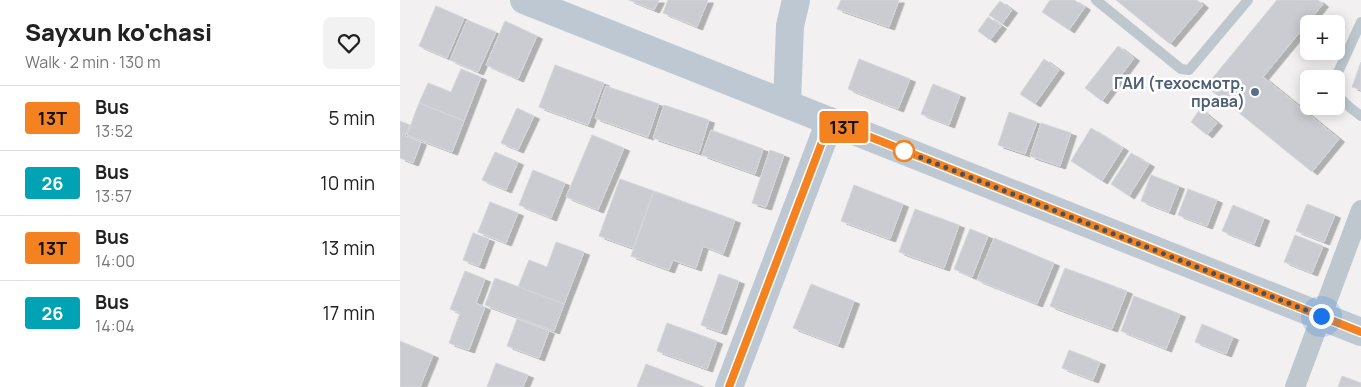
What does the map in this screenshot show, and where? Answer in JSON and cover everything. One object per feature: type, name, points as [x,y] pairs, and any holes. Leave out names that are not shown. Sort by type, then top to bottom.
[{"type":"street","points":[[524,0],[1361,332]]},
{"type":"street","points":[[787,104],[790,26],[796,0]]},
{"type":"street","points":[[729,387],[830,121]]},
{"type":"street","points":[[1295,387],[1361,210]]},
{"type":"lane","points":[[1096,0],[1181,69],[1190,70],[1248,0]]},
{"type":"lane","points":[[1339,70],[1361,22]]},
{"type":"lane","points":[[1345,103],[1361,116]]},
{"type":"building","points":[[629,0],[659,0],[654,10]]},
{"type":"building","points":[[668,0],[708,0],[697,27],[663,13]]},
{"type":"building","points":[[841,0],[899,0],[889,27],[837,9]]},
{"type":"building","points":[[1050,0],[1074,0],[1085,7],[1069,30],[1042,12]]},
{"type":"building","points":[[1116,0],[1197,0],[1203,5],[1170,44]]},
{"type":"building","points":[[1277,0],[1318,0],[1323,4],[1314,15],[1300,15],[1300,32],[1263,77],[1300,107],[1300,115],[1310,115],[1339,139],[1312,172],[1206,86]]},
{"type":"building","points":[[1000,1],[1012,10],[1002,24],[989,15]]},
{"type":"building","points":[[436,6],[464,18],[447,58],[419,46]]},
{"type":"building","points":[[988,17],[1001,26],[990,40],[978,31]]},
{"type":"building","points":[[467,20],[496,32],[478,72],[450,60]]},
{"type":"building","points":[[505,21],[537,36],[518,79],[486,65]]},
{"type":"building","points":[[1118,46],[1134,58],[1102,101],[1085,88]]},
{"type":"building","points":[[859,59],[910,79],[898,109],[848,89]]},
{"type":"building","points":[[1044,59],[1059,70],[1035,104],[1020,94]]},
{"type":"building","points":[[1361,62],[1361,90],[1352,87]]},
{"type":"building","points":[[555,65],[604,83],[588,125],[539,107]]},
{"type":"building","points":[[461,69],[481,77],[464,121],[419,103],[428,83],[451,92]]},
{"type":"building","points":[[933,84],[960,95],[949,125],[921,114]]},
{"type":"building","points":[[606,86],[659,104],[648,137],[595,118]]},
{"type":"building","points":[[419,103],[464,121],[452,152],[407,135]]},
{"type":"building","points":[[664,105],[709,120],[699,153],[653,138]]},
{"type":"building","points":[[517,108],[534,116],[518,150],[501,143]]},
{"type":"building","points":[[1200,109],[1217,123],[1207,135],[1191,122]]},
{"type":"building","points":[[1009,112],[1037,122],[1025,154],[998,145]]},
{"type":"building","points":[[400,121],[410,125],[405,136],[421,142],[413,163],[400,158]]},
{"type":"building","points":[[1041,123],[1071,133],[1060,166],[1030,156]]},
{"type":"building","points":[[1091,128],[1123,148],[1102,181],[1071,161]]},
{"type":"building","points":[[711,130],[763,149],[755,174],[702,155]]},
{"type":"building","points":[[592,135],[624,148],[598,210],[566,197]]},
{"type":"building","points":[[770,150],[784,155],[766,207],[752,203]]},
{"type":"building","points":[[495,152],[518,162],[506,190],[482,180]]},
{"type":"building","points":[[1131,153],[1149,164],[1129,196],[1111,184]]},
{"type":"building","points":[[533,170],[565,183],[551,218],[519,205]]},
{"type":"building","points":[[1151,175],[1179,186],[1169,212],[1141,201]]},
{"type":"building","points":[[620,179],[654,191],[633,248],[599,236]]},
{"type":"building","points":[[854,185],[903,204],[890,239],[841,221]]},
{"type":"building","points":[[1188,189],[1217,200],[1207,226],[1178,215]]},
{"type":"building","points":[[654,191],[735,220],[723,254],[703,246],[696,268],[673,260],[669,270],[631,256]]},
{"type":"building","points":[[490,202],[518,213],[506,243],[478,232]]},
{"type":"building","points":[[1307,204],[1335,215],[1324,242],[1296,231]]},
{"type":"building","points":[[1233,205],[1264,218],[1254,244],[1222,231]]},
{"type":"building","points":[[915,209],[959,225],[944,268],[899,252]]},
{"type":"building","points":[[970,229],[988,236],[972,277],[954,269]]},
{"type":"building","points":[[473,233],[489,239],[479,266],[463,260]]},
{"type":"building","points":[[1295,235],[1323,246],[1312,273],[1284,262]]},
{"type":"building","points":[[994,238],[1054,263],[1037,304],[977,280]]},
{"type":"building","points":[[556,242],[584,252],[564,304],[518,287],[529,260],[547,267]]},
{"type":"building","points":[[1065,268],[1127,291],[1112,329],[1050,306]]},
{"type":"building","points":[[465,271],[485,279],[476,303],[485,307],[469,350],[449,343],[460,313],[450,309]]},
{"type":"building","points":[[719,274],[739,281],[721,332],[701,325]]},
{"type":"building","points":[[495,278],[564,304],[554,331],[485,305]]},
{"type":"building","points":[[811,284],[854,301],[838,345],[793,328]]},
{"type":"building","points":[[1134,296],[1180,314],[1166,349],[1121,331]]},
{"type":"building","points":[[517,319],[549,331],[539,358],[507,346]]},
{"type":"building","points":[[667,323],[717,341],[707,369],[657,351]]},
{"type":"building","points":[[1202,324],[1233,337],[1226,354],[1195,342]]},
{"type":"building","points":[[400,341],[433,355],[420,387],[400,387]]},
{"type":"building","points":[[1069,350],[1100,362],[1093,380],[1062,368]]},
{"type":"building","points":[[496,363],[528,375],[523,387],[487,387]]},
{"type":"building","points":[[646,364],[700,385],[699,387],[637,387]]},
{"type":"building","points":[[1342,376],[1361,383],[1361,387],[1338,387]]},
{"type":"bus line","name":"13Т","points":[[729,387],[830,121],[1361,332]]},
{"type":"place","name":"ГАИ (техосмотр, права)","points":[[1255,92]]},
{"type":"route","points":[[904,151],[1321,316]]}]
